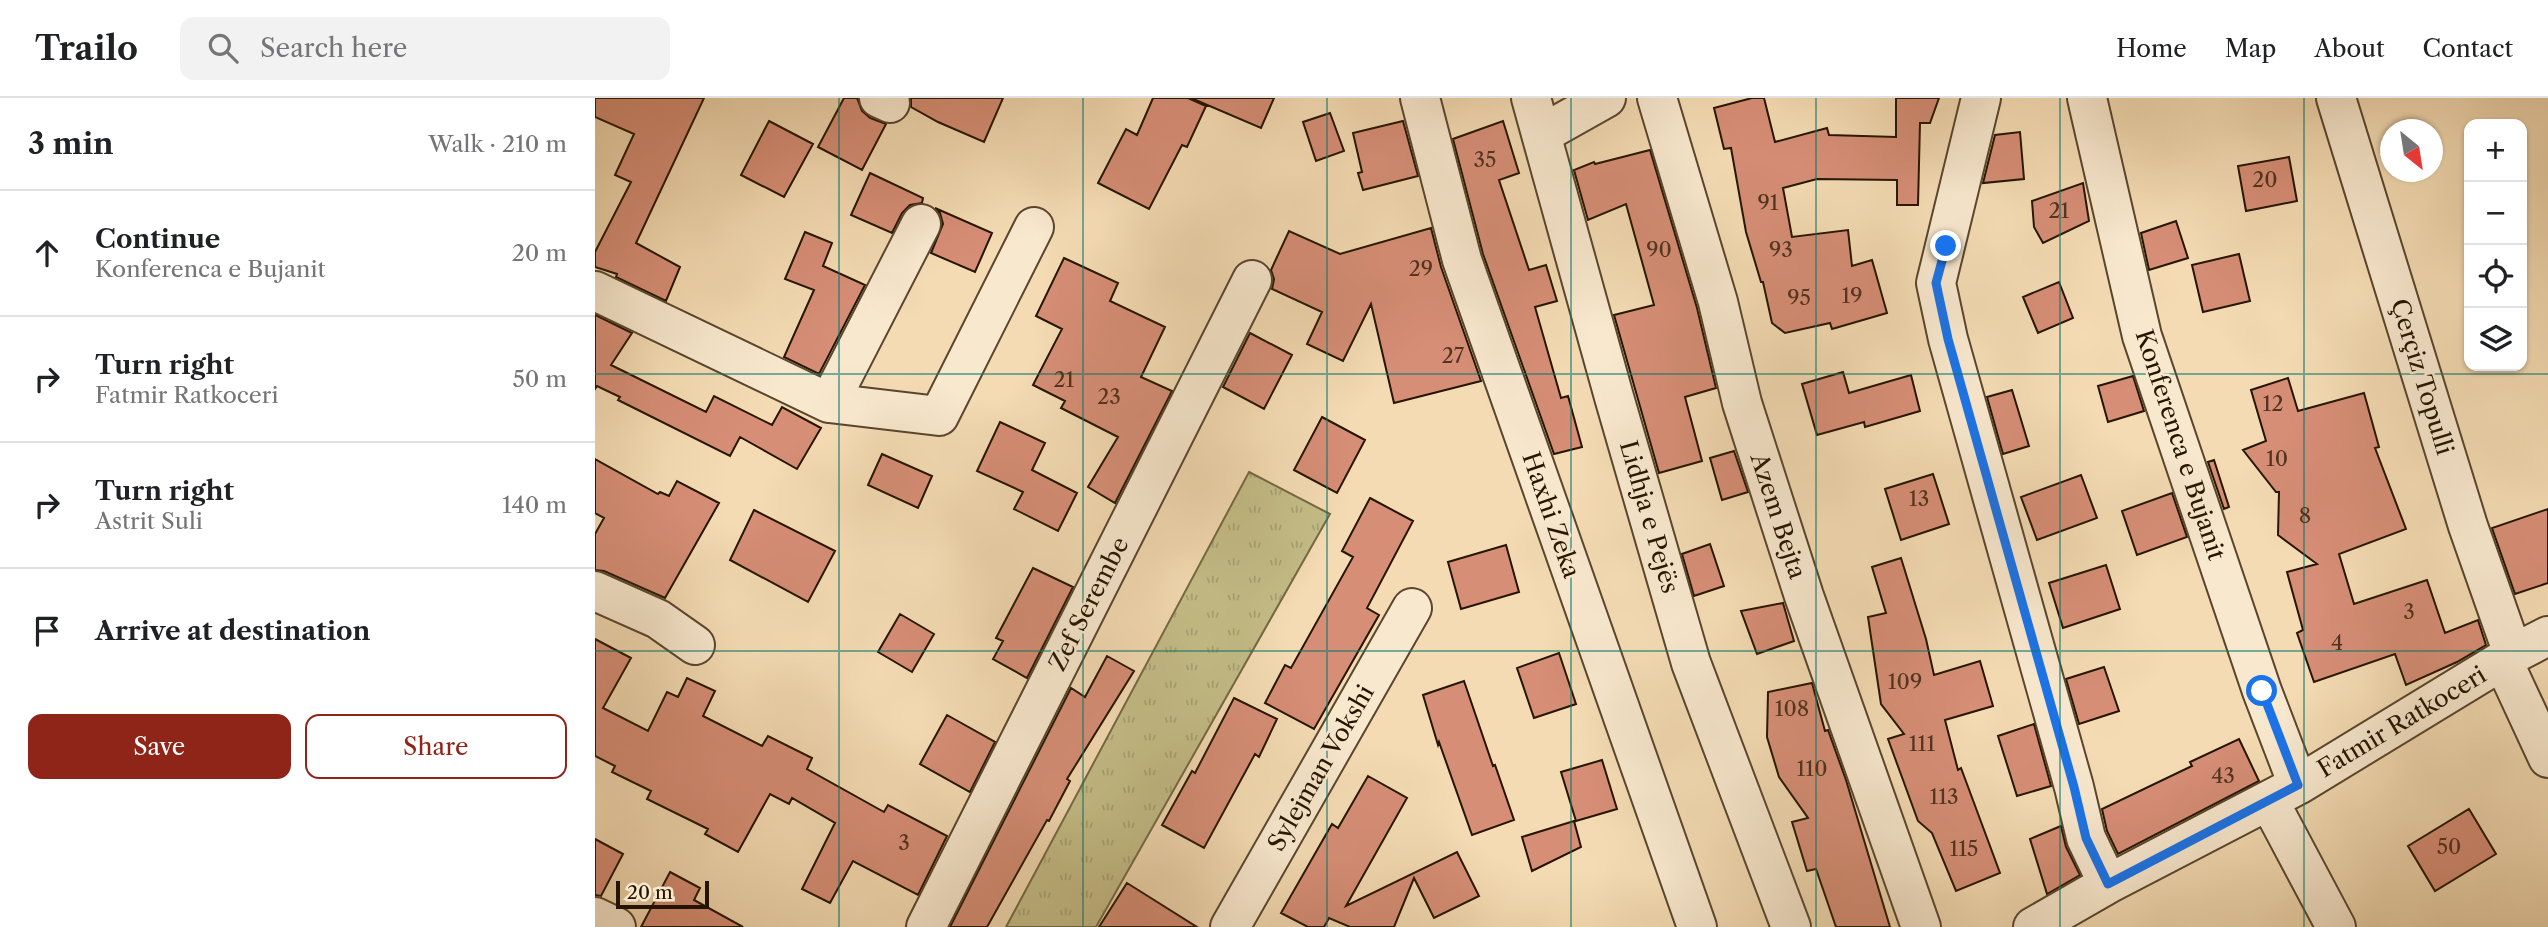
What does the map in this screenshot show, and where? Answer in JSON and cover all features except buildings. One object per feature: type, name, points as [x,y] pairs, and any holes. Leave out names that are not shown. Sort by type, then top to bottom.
[{"type":"street","name":"Haxhi Zeka","points":[[1420,98],[1462,260],[1697,927]]},
{"type":"street","name":"Lidhja e Pejës","points":[[1531,98],[1691,663],[1791,927]]},
{"type":"street","points":[[1542,134],[1606,98]]},
{"type":"street","name":"Azem Bejta","points":[[1657,98],[1719,302],[1742,403],[1804,596],[1921,927]]},
{"type":"street","points":[[1981,98],[1936,283],[1948,339],[2086,838],[2108,884]]},
{"type":"street","name":"Konferenca e Bujanit","points":[[2087,98],[2142,335],[2262,691],[2283,793],[2336,927]]},
{"type":"street","name":"Çerçiz Topulli","points":[[2336,98],[2508,657],[2548,758]]},
{"type":"street","points":[[829,402],[921,224]]},
{"type":"street","points":[[595,291],[829,402],[939,416],[1034,227]]},
{"type":"street","name":"Zef Serembe","points":[[926,927],[1252,280]]},
{"type":"street","points":[[595,591],[658,619],[695,645]]},
{"type":"street","name":"Sylejman Vokshi","points":[[1230,927],[1412,608]]},
{"type":"street","name":"Fatmir Ratkoceri","points":[[2033,927],[2108,884],[2283,793],[2508,657],[2548,636]]},
{"type":"street","points":[[595,917],[616,927]]},
{"type":"green space","points":[[1249,472],[1330,514],[1096,927],[1006,927]]},
{"type":"route","points":[[1946,246],[1936,283],[1948,339],[2086,838],[2108,884],[2298,785],[2262,691]]}]
